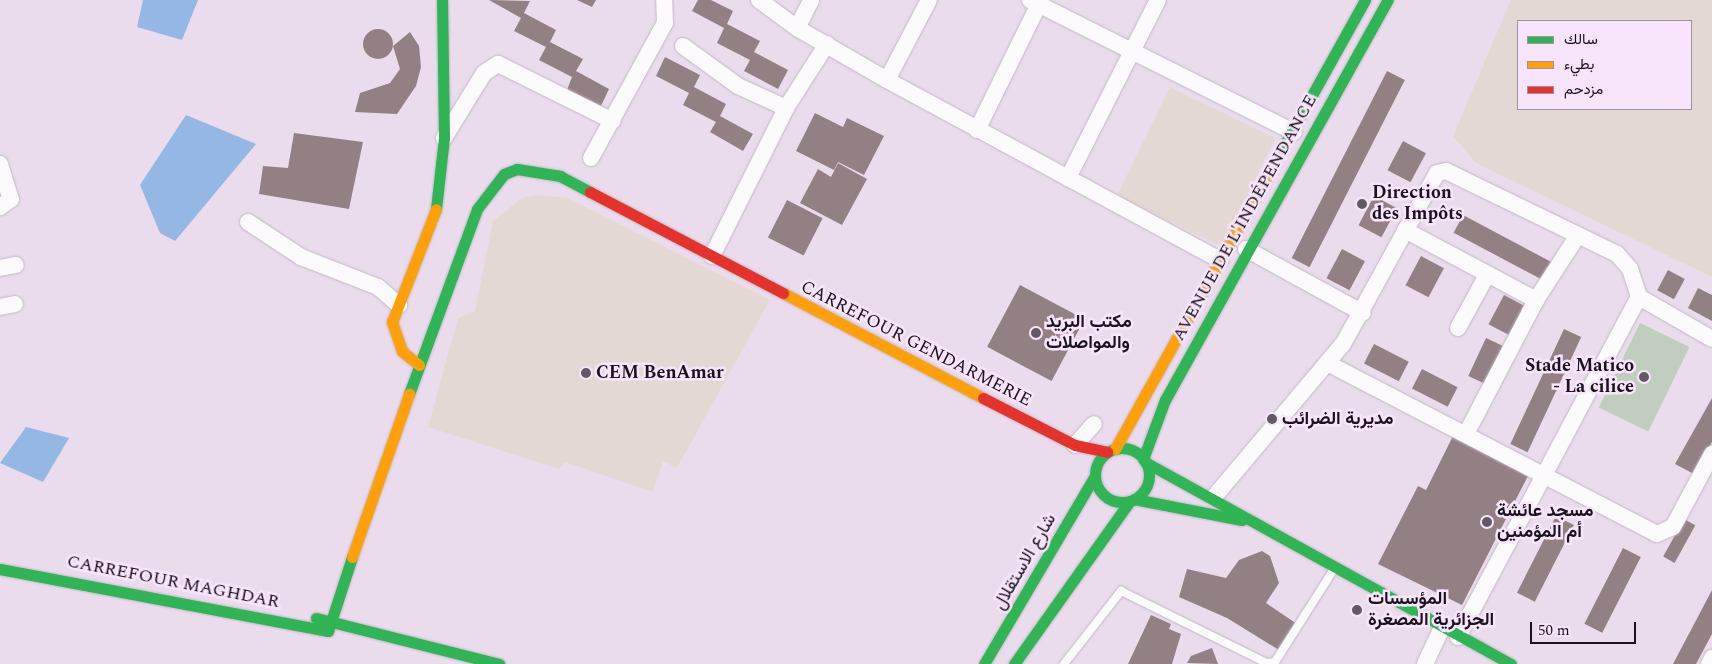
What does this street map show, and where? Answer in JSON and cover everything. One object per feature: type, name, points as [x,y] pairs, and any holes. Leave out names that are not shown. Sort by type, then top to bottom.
[{"type":"street","points":[[419,365],[402,351],[394,336],[392,322],[436,213],[444,138],[442,0]]},
{"type":"street","points":[[591,158],[614,121],[665,23],[664,0]]},
{"type":"street","points":[[759,0],[797,28],[887,80],[1220,260]]},
{"type":"street","points":[[797,28],[812,0]]},
{"type":"street","points":[[887,80],[929,0]]},
{"type":"street","points":[[1068,178],[1135,51],[1158,0]]},
{"type":"street","name":"AVENUE DE L'INDÉPENDANCE","points":[[1111,450],[1294,132],[1365,0]]},
{"type":"street","name":"AVENUE DE L'INDÉPENDANCE","points":[[1144,460],[1161,409],[1246,249],[1388,0]]},
{"type":"street","points":[[977,130],[1035,2],[1294,132]]},
{"type":"street","points":[[712,256],[786,108],[827,44]]},
{"type":"street","points":[[683,46],[738,86],[786,108]]},
{"type":"street","points":[[444,138],[484,73],[498,64],[614,121]]},
{"type":"street","points":[[0,164],[11,199],[0,207]]},
{"type":"street","name":"CARREFOUR GENDARMERIE","points":[[329,626],[419,365],[477,209],[504,174],[517,169],[560,176],[1075,445],[1111,450],[1131,450],[1144,460],[1214,496],[1253,522]]},
{"type":"street","points":[[1214,496],[1329,364],[1363,313],[1429,181],[1446,171],[1578,235],[1625,261],[1639,297],[1712,339]]},
{"type":"street","points":[[248,222],[300,257],[378,287],[399,305]]},
{"type":"street","points":[[1405,230],[1536,300]]},
{"type":"street","points":[[1466,434],[1536,300],[1578,235]]},
{"type":"street","points":[[1246,249],[1363,313]]},
{"type":"street","points":[[1458,328],[1487,275]]},
{"type":"street","points":[[1458,637],[1544,472],[1639,297]]},
{"type":"street","points":[[1329,364],[1544,472],[1662,534],[1673,527],[1712,454]]},
{"type":"street","points":[[1094,424],[1075,445],[1095,473],[1105,497],[1253,522],[1458,637],[1511,664]]},
{"type":"street","points":[[1095,473],[1111,450]]},
{"type":"street","points":[[1019,663],[1131,501],[1149,478],[1144,460]]},
{"type":"street","name":"شارع الاستقلال","points":[[984,664],[1095,473]]},
{"type":"street","points":[[0,558],[329,626],[499,664]]},
{"type":"street","name":"CARREFOUR MAGHDAR","points":[[0,569],[329,626]]},
{"type":"street","points":[[329,626],[457,664]]},
{"type":"street","points":[[1425,664],[1442,628]]},
{"type":"street","points":[[1709,664],[1712,658]]},
{"type":"lane","points":[[1064,664],[1121,591],[1267,663],[1276,662],[1335,568]]},
{"type":"shaded area","points":[[1511,0],[1712,0],[1712,277],[1476,163],[1453,136]]},
{"type":"shaded area","points":[[1170,87],[1275,138],[1222,247],[1117,196]]},
{"type":"shaded area","name":"CEM BenAmar","points":[[535,195],[568,198],[770,300],[677,468],[663,461],[653,492],[565,462],[559,469],[428,427],[458,318],[475,311],[493,221],[522,198]]},
{"type":"green space","name":"Stade Matico - La cilice","points":[[1640,323],[1689,347],[1648,432],[1599,407]]},
{"type":"water","points":[[143,0],[198,0],[182,40],[137,27]]},
{"type":"water","points":[[186,115],[256,144],[175,241],[160,233],[140,185]]},
{"type":"water","points":[[26,427],[69,438],[43,482],[0,463]]},
{"type":"building","points":[[489,0],[530,1],[524,13],[556,30],[550,42],[583,59],[576,71],[609,89],[600,108],[567,90],[572,77],[539,60],[546,47],[514,31],[521,18]]},
{"type":"building","points":[[577,0],[596,0],[592,7]]},
{"type":"building","points":[[698,0],[711,0],[733,11],[727,24],[760,41],[754,52],[788,70],[778,89],[744,71],[750,60],[717,43],[724,28],[692,11]]},
{"type":"building","points":[[378,29],[389,33],[393,44],[389,55],[378,59],[367,55],[363,44],[367,33]]},
{"type":"building","points":[[410,32],[419,46],[421,67],[416,86],[397,114],[355,112],[360,93],[390,83],[400,69],[393,46]]},
{"type":"building","points":[[665,57],[700,75],[694,87],[726,104],[720,116],[753,134],[743,151],[710,132],[716,122],[683,105],[689,93],[656,76]]},
{"type":"building","points":[[1387,71],[1405,80],[1309,267],[1292,258]]},
{"type":"building","points":[[815,113],[843,127],[847,118],[884,136],[864,175],[838,162],[834,170],[796,151]]},
{"type":"building","points":[[294,133],[363,142],[349,209],[259,194],[263,166],[288,168]]},
{"type":"building","points":[[1403,141],[1426,153],[1410,182],[1388,170]]},
{"type":"building","points":[[838,163],[867,179],[842,225],[800,203],[818,169],[831,177]]},
{"type":"building","points":[[1374,196],[1397,208],[1381,237],[1359,225]]},
{"type":"building","points":[[787,200],[823,218],[804,256],[768,237]]},
{"type":"building","points":[[1463,215],[1553,263],[1544,281],[1454,233]]},
{"type":"building","points":[[1342,249],[1365,261],[1349,290],[1327,278]]},
{"type":"building","points":[[1421,256],[1444,268],[1428,297],[1406,285]]},
{"type":"building","points":[[1668,270],[1685,279],[1674,299],[1657,290]]},
{"type":"building","name":"مكتب البريد والمواصلات","points":[[1020,285],[1084,319],[1052,381],[987,347]]},
{"type":"building","points":[[1698,288],[1712,295],[1712,321],[1688,308]]},
{"type":"building","points":[[1504,295],[1527,307],[1511,336],[1489,324]]},
{"type":"building","points":[[1564,329],[1581,337],[1528,452],[1510,444]]},
{"type":"building","points":[[1486,338],[1503,346],[1485,384],[1468,376]]},
{"type":"building","points":[[1374,344],[1409,362],[1399,381],[1364,364]]},
{"type":"building","points":[[1422,369],[1458,387],[1448,407],[1412,389]]},
{"type":"building","points":[[1712,398],[1712,442],[1694,474],[1675,464]]},
{"type":"building","points":[[1453,436],[1529,474],[1462,605],[1378,564],[1418,486],[1426,490]]},
{"type":"building","points":[[1556,516],[1574,525],[1535,602],[1517,593]]},
{"type":"building","points":[[1684,519],[1695,525],[1675,563],[1663,557]]},
{"type":"building","points":[[1623,548],[1641,557],[1602,633],[1584,624]]},
{"type":"building","points":[[1262,551],[1270,556],[1279,583],[1266,603],[1297,624],[1279,650],[1227,618],[1179,597],[1187,569],[1226,578],[1239,560]]},
{"type":"building","points":[[1712,590],[1712,634],[1696,664],[1673,664]]},
{"type":"building","points":[[1151,615],[1171,624],[1169,629],[1181,634],[1172,664],[1128,664]]},
{"type":"building","points":[[1212,648],[1218,664],[1187,663],[1191,656]]},
{"type":"traffic: fast","points":[[436,209],[444,138],[442,0]]},
{"type":"traffic: fast","points":[[1277,158],[1365,0]]},
{"type":"traffic: fast","points":[[1143,459],[1165,400],[1388,0]]},
{"type":"traffic: fast","points":[[409,394],[477,209],[504,174],[517,169],[560,176],[590,192]]},
{"type":"traffic: fast","points":[[1117,448],[1127,448],[1137,452],[1145,460],[1149,475],[1145,490],[1137,498],[1127,502],[1117,502],[1107,498],[1099,490],[1095,480],[1095,470],[1099,460],[1107,452],[1117,448]]},
{"type":"traffic: fast","points":[[1145,462],[1511,664]]},
{"type":"traffic: fast","points":[[984,664],[1094,477]]},
{"type":"traffic: fast","points":[[1134,499],[1242,520]]},
{"type":"traffic: fast","points":[[1014,664],[1129,502]]},
{"type":"traffic: fast","points":[[0,569],[328,631],[352,557]]},
{"type":"traffic: fast","points":[[316,618],[499,664]]},
{"type":"traffic: slow","points":[[1115,449],[1277,158]]},
{"type":"traffic: slow","points":[[419,365],[402,351],[392,322],[436,209]]},
{"type":"traffic: slow","points":[[783,293],[983,398]]},
{"type":"traffic: slow","points":[[352,557],[409,394]]},
{"type":"traffic: jam","points":[[590,192],[783,293]]},
{"type":"traffic: jam","points":[[983,398],[1075,445],[1107,452]]},
{"type":"place","name":"Direction des Impôts","points":[[1362,204]]},
{"type":"place","name":"مكتب البريد والمواصلات","points":[[1036,333]]},
{"type":"place","name":"CEM BenAmar","points":[[586,373]]},
{"type":"place","name":"Stade Matico - La cilice","points":[[1644,377]]},
{"type":"place","name":"مديرية الضرائب","points":[[1272,419]]},
{"type":"place","name":"مسجد عائشة أم المؤمنين","points":[[1487,522]]},
{"type":"place","name":"المؤسسات الجزائرية المصغرة","points":[[1357,610]]}]
